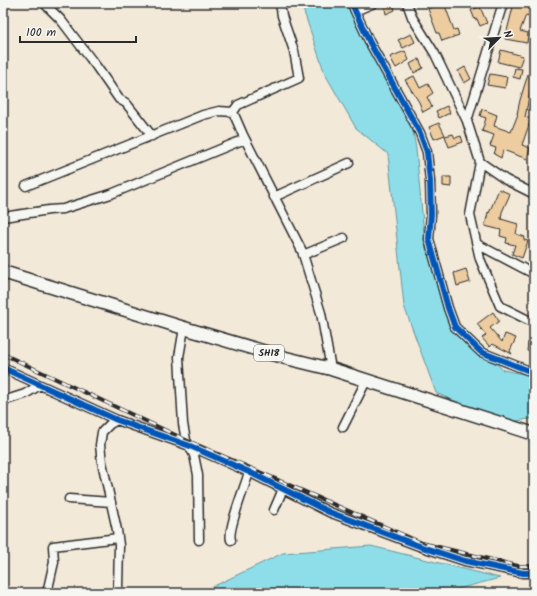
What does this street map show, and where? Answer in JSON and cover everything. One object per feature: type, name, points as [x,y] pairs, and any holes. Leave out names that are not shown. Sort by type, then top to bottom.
[{"type":"main road","name":"SH18","points":[[3,272],[184,328],[286,358],[330,369],[534,434]]},
{"type":"street","points":[[44,3],[61,20],[96,66],[115,95],[126,103],[152,136]]},
{"type":"street","points":[[232,112],[238,105],[299,78],[294,51],[282,16],[280,3]]},
{"type":"street","points":[[352,3],[370,44],[420,133],[425,146],[430,181],[431,214],[429,239],[448,308],[455,327],[481,352],[527,370],[534,371]]},
{"type":"street","points":[[355,12],[374,3]]},
{"type":"street","points":[[407,3],[412,17],[435,54],[467,122],[480,162],[470,216],[480,259],[500,306],[534,323]]},
{"type":"street","points":[[467,122],[503,3]]},
{"type":"street","points":[[26,186],[203,115],[219,111],[232,112]]},
{"type":"street","points":[[232,112],[303,255],[321,313],[330,369]]},
{"type":"street","points":[[3,217],[63,209],[104,196],[245,139]]},
{"type":"street","points":[[480,162],[506,180],[534,194]]},
{"type":"street","points":[[274,197],[348,163]]},
{"type":"street","points":[[303,255],[344,238]]},
{"type":"street","points":[[477,244],[534,274]]},
{"type":"street","points":[[184,328],[179,357],[183,424],[186,440],[190,446],[198,475],[199,540]]},
{"type":"street","points":[[3,368],[117,420],[190,446],[249,472],[329,512],[472,563],[523,573],[534,573]]},
{"type":"street","points":[[342,427],[366,381]]},
{"type":"street","points":[[3,401],[25,394],[40,385]]},
{"type":"street","points":[[117,420],[110,424],[102,432],[100,445],[102,462],[118,538],[118,588]]},
{"type":"street","points":[[231,540],[229,536],[249,472]]},
{"type":"street","points":[[274,510],[283,489]]},
{"type":"street","points":[[69,499],[111,502]]},
{"type":"street","points":[[47,593],[54,562],[53,546],[118,538]]},
{"type":"water","points":[[301,3],[353,3],[409,107],[416,149],[424,234],[455,326],[503,370],[534,376],[534,418],[506,423],[436,393],[404,306],[388,154],[356,128],[325,74]]},
{"type":"water","points":[[371,546],[500,578],[442,593],[203,593],[212,587],[283,553]]},
{"type":"building","points":[[393,3],[395,10],[386,14],[384,4]]},
{"type":"building","points":[[440,3],[444,3],[454,30],[457,29],[459,35],[442,41],[439,33],[437,33],[428,9]]},
{"type":"building","points":[[514,3],[531,8],[529,16],[526,15],[520,31],[528,33],[527,43],[505,39]]},
{"type":"building","points":[[480,7],[487,23],[480,26],[477,19],[475,20],[471,10]]},
{"type":"building","points":[[411,34],[415,42],[403,48],[398,40]]},
{"type":"building","points":[[501,50],[523,56],[519,67],[498,62]]},
{"type":"building","points":[[405,51],[409,60],[396,68],[390,57]]},
{"type":"building","points":[[419,59],[423,68],[414,73],[410,64]]},
{"type":"building","points":[[465,67],[471,79],[464,83],[458,71]]},
{"type":"building","points":[[515,68],[522,69],[520,79],[513,77]]},
{"type":"building","points":[[490,74],[507,77],[505,88],[487,85]]},
{"type":"building","points":[[528,74],[534,75],[534,88],[531,87],[525,117],[531,119],[522,145],[530,148],[527,159],[503,150],[501,158],[494,154],[496,148],[490,146],[494,135],[482,131],[486,118],[480,116],[482,109],[497,115],[494,126],[511,132],[518,114],[520,100]]},
{"type":"building","points":[[414,76],[420,88],[428,84],[433,93],[427,97],[432,107],[423,112],[419,102],[405,80]]},
{"type":"building","points":[[447,106],[450,113],[439,118],[436,111]]},
{"type":"building","points":[[439,123],[445,135],[434,139],[429,127]]},
{"type":"building","points":[[453,134],[455,138],[461,136],[463,142],[449,147],[445,136]]},
{"type":"building","points":[[443,177],[451,177],[451,187],[443,186]]},
{"type":"building","points":[[499,189],[510,194],[502,212],[501,219],[518,224],[516,234],[525,237],[524,240],[528,241],[522,258],[512,254],[515,245],[506,243],[507,238],[500,236],[501,230],[485,226],[488,212],[489,213]]},
{"type":"building","points":[[466,269],[470,282],[457,286],[454,273]]},
{"type":"building","points":[[493,312],[499,321],[490,328],[502,342],[505,334],[516,338],[510,351],[512,354],[493,344],[490,347],[482,338],[486,335],[477,324]]},
{"type":"building","points":[[528,342],[534,342],[534,352],[527,351]]},
{"type":"railway","points":[[3,354],[186,440],[422,543],[518,566],[534,566]]},
{"type":"cycle path","points":[[352,3],[370,43],[420,133],[427,152],[431,214],[429,239],[448,308],[455,327],[481,352],[527,370],[534,371]]},
{"type":"cycle path","points":[[3,368],[117,420],[190,446],[249,472],[329,512],[422,547],[465,561],[523,573],[534,573]]}]
